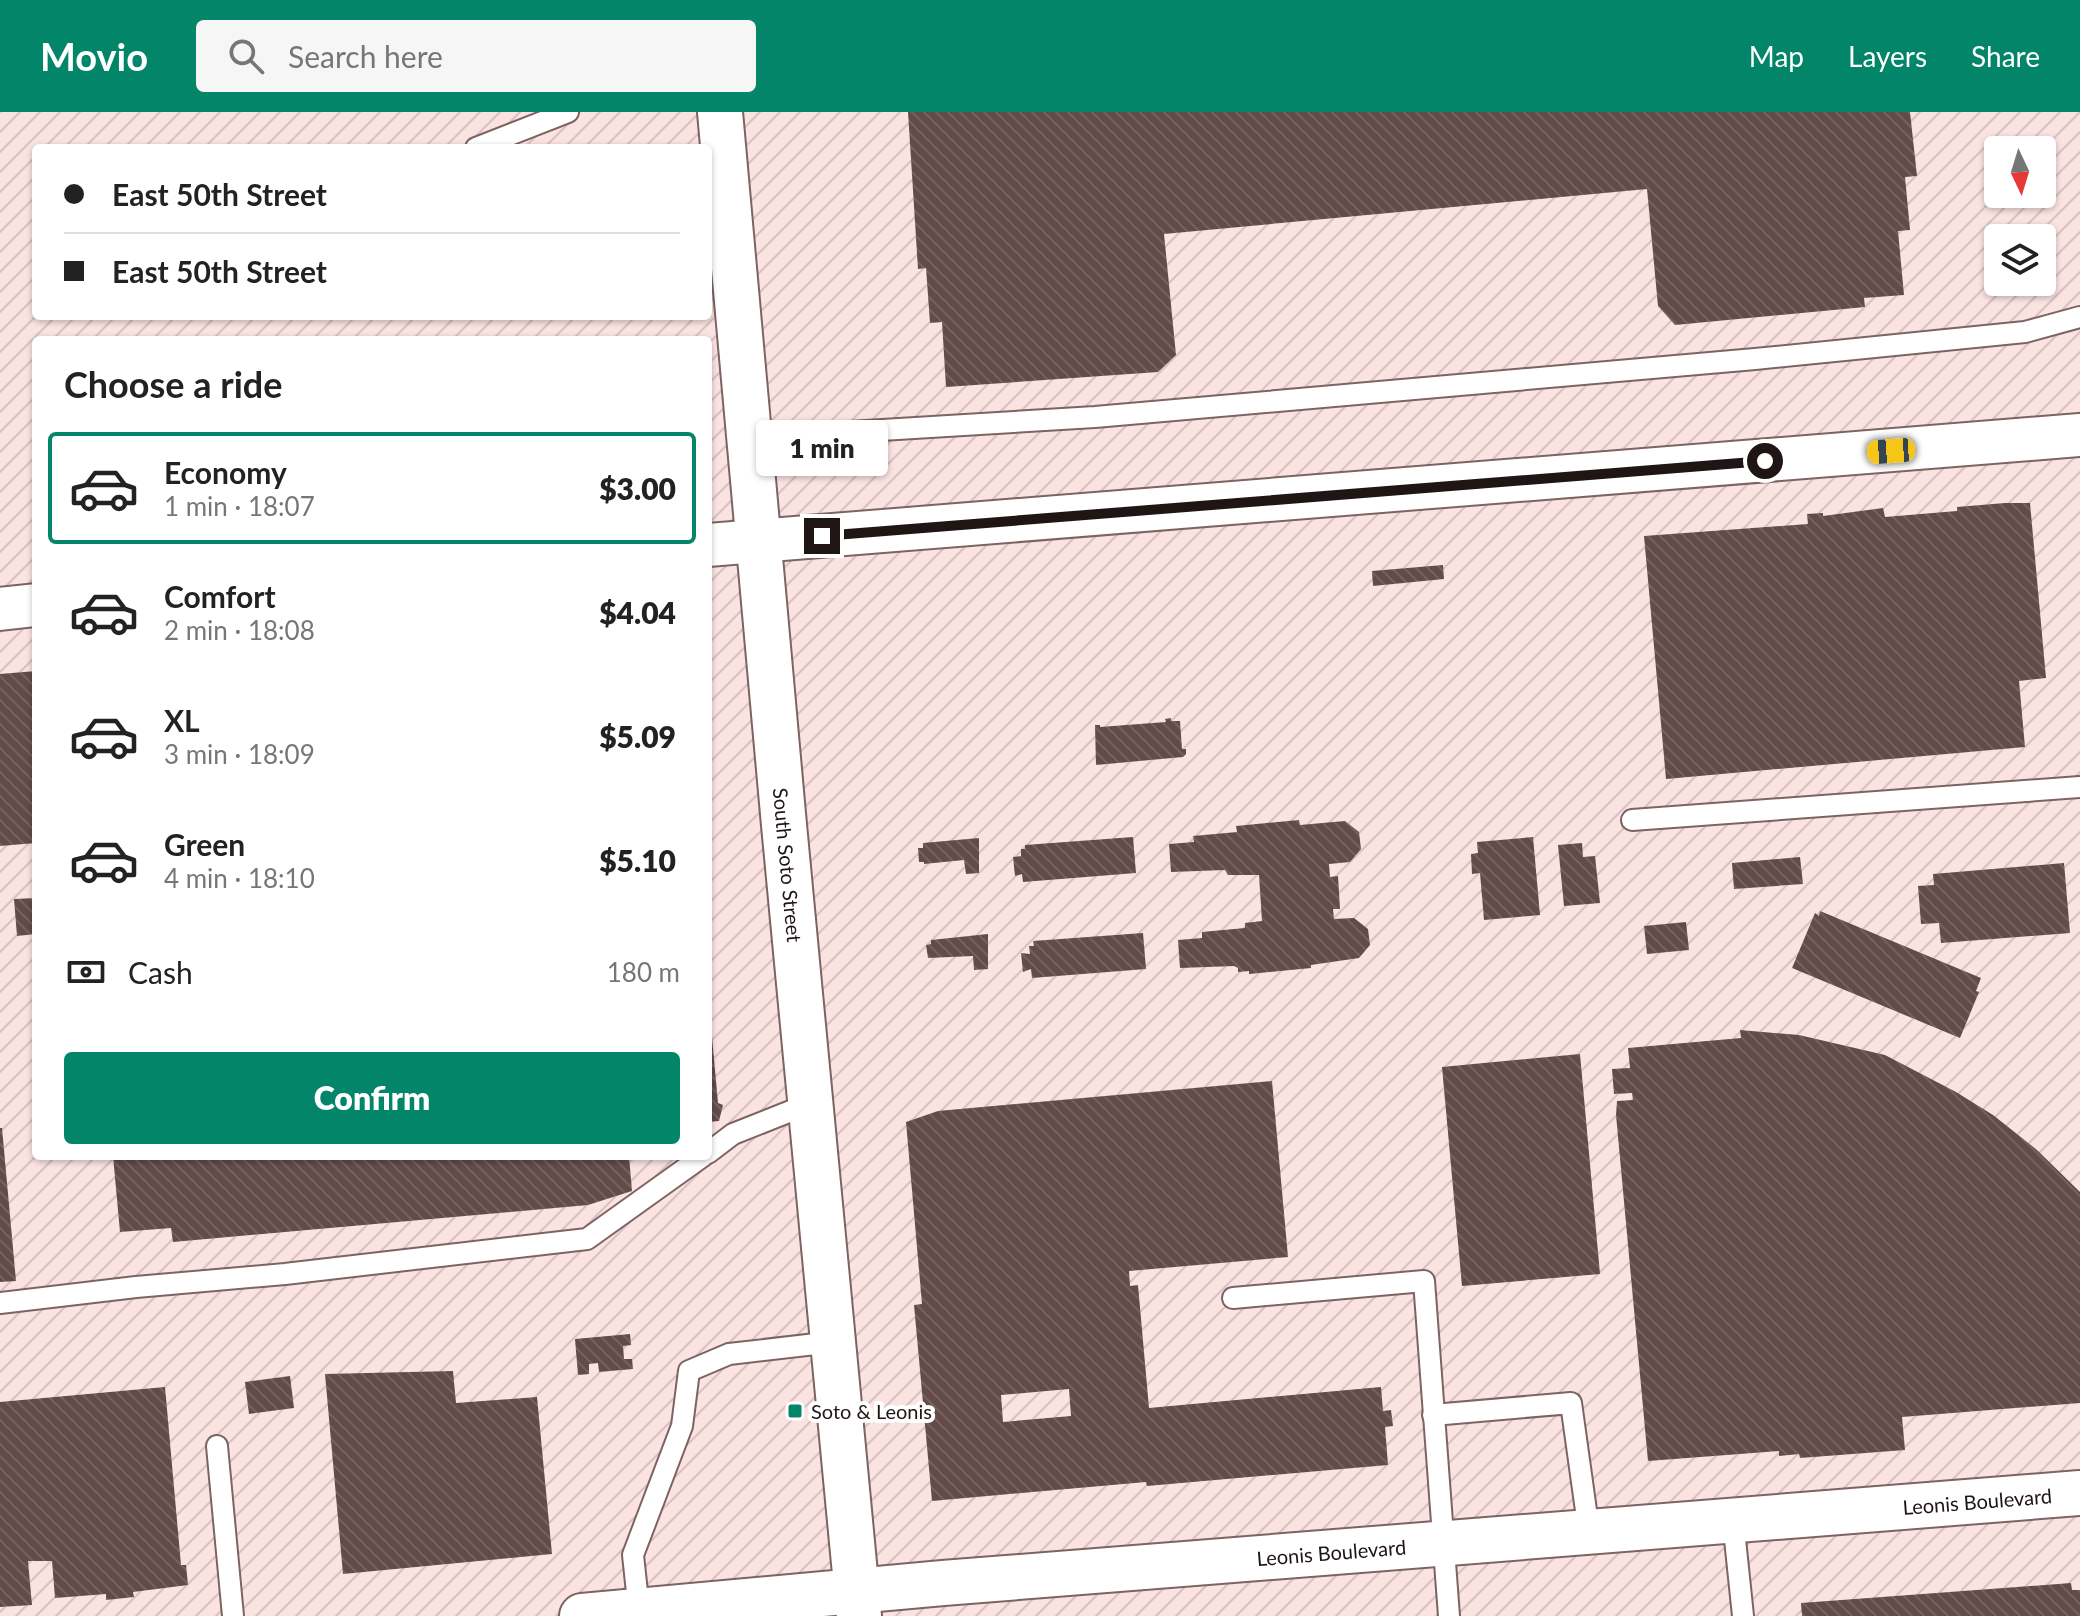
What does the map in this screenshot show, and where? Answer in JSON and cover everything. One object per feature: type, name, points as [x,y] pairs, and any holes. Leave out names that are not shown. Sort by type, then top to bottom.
[{"type":"main road","name":"South Soto Street","points":[[720,112],[858,1604]]},
{"type":"main road","name":"Leonis Boulevard","points":[[582,1616],[639,1611],[858,1604],[1442,1544],[2080,1493]]},
{"type":"street","points":[[712,545],[2080,435]]},
{"type":"street","points":[[0,609],[32,605]]},
{"type":"lane","points":[[486,144],[568,112]]},
{"type":"lane","points":[[749,438],[1095,417],[1755,359],[2025,332],[2080,317]]},
{"type":"lane","points":[[1632,820],[2080,787]]},
{"type":"lane","points":[[712,1150],[733,1134],[811,1103]]},
{"type":"lane","points":[[0,1303],[587,1239],[698,1160]]},
{"type":"lane","points":[[1233,1298],[1424,1281],[1449,1616]]},
{"type":"lane","points":[[639,1611],[633,1555],[682,1426],[689,1371],[729,1354],[833,1342]]},
{"type":"lane","points":[[1433,1415],[1571,1403],[1589,1532]]},
{"type":"lane","points":[[217,1446],[233,1616]]},
{"type":"lane","points":[[1733,1520],[1743,1616]]},
{"type":"shaded area","points":[[0,112],[2080,112],[2080,1616],[0,1616]]},
{"type":"building","points":[[908,112],[1910,112],[1917,176],[1905,177],[1910,230],[1898,231],[1904,295],[1864,298],[1865,307],[1675,325],[1658,306],[1647,189],[1164,234],[1176,355],[1158,372],[946,387],[942,322],[930,323],[926,268],[918,269]]},
{"type":"building","points":[[2005,503],[2030,503],[2046,678],[2019,681],[2025,747],[1666,779],[1644,536],[1808,524],[1807,514],[1823,513],[1823,516],[1883,508],[1885,517]]},
{"type":"building","points":[[1443,565],[1444,579],[1373,586],[1372,571]]},
{"type":"building","points":[[32,671],[32,843],[0,846],[0,674]]},
{"type":"building","points":[[1171,718],[1171,721],[1180,721],[1182,749],[1186,749],[1183,757],[1096,765],[1095,725],[1166,722],[1165,719]]},
{"type":"building","points":[[1299,820],[1300,825],[1345,821],[1359,832],[1361,849],[1350,862],[1329,864],[1330,877],[1338,876],[1340,909],[1333,909],[1334,919],[1354,918],[1368,929],[1370,945],[1359,958],[1311,965],[1311,968],[1249,974],[1249,971],[1238,972],[1234,966],[1180,968],[1178,940],[1202,938],[1202,932],[1245,928],[1245,923],[1262,921],[1259,875],[1228,875],[1225,870],[1171,872],[1169,844],[1194,842],[1193,836],[1237,832],[1236,826]]},
{"type":"building","points":[[1133,837],[1136,873],[1023,882],[1022,874],[1015,876],[1013,857],[1021,856],[1025,845]]},
{"type":"building","points":[[1533,837],[1540,915],[1484,920],[1480,873],[1472,874],[1471,854],[1478,853],[1477,842]]},
{"type":"building","points":[[979,838],[979,873],[966,874],[964,860],[919,862],[918,848],[923,848],[923,843]]},
{"type":"building","points":[[1582,843],[1583,857],[1595,856],[1600,903],[1564,906],[1558,845]]},
{"type":"building","points":[[1800,857],[1803,884],[1734,889],[1732,863]]},
{"type":"building","points":[[2064,863],[2070,933],[1941,943],[1939,923],[1921,924],[1918,886],[1934,885],[1933,874]]},
{"type":"building","points":[[32,898],[32,934],[17,936],[14,899]]},
{"type":"building","points":[[1820,911],[1981,978],[1976,991],[1979,992],[1960,1038],[1792,968],[1815,913],[1819,916]]},
{"type":"building","points":[[1686,922],[1689,950],[1647,954],[1644,926]]},
{"type":"building","points":[[1143,933],[1146,969],[1032,978],[1031,969],[1023,972],[1021,953],[1030,954],[1029,946],[1034,946],[1033,941]]},
{"type":"building","points":[[988,934],[988,969],[974,970],[973,956],[928,958],[926,945],[931,944],[931,940]]},
{"type":"building","points":[[1740,1030],[1799,1035],[1885,1055],[1993,1115],[2037,1150],[2080,1192],[2080,1403],[1902,1417],[1905,1450],[1800,1458],[1799,1454],[1779,1456],[1779,1451],[1648,1461],[1616,1115],[1617,1101],[1633,1100],[1632,1093],[1614,1094],[1612,1069],[1630,1068],[1628,1048],[1741,1038]]},
{"type":"building","points":[[712,1037],[718,1103],[723,1105],[719,1121],[712,1122]]},
{"type":"building","points":[[1580,1054],[1600,1274],[1462,1286],[1442,1067]]},
{"type":"building","points":[[1272,1081],[1288,1257],[1129,1271],[1130,1286],[1138,1285],[1149,1408],[1381,1387],[1383,1411],[1391,1410],[1393,1426],[1385,1427],[1388,1465],[932,1501],[914,1305],[922,1304],[906,1122],[938,1111]],"holes":[[[1069,1389],[1071,1416],[1003,1422],[1001,1395]]]},
{"type":"building","points":[[0,1128],[16,1281],[0,1282]]},
{"type":"building","points":[[113,1160],[629,1160],[632,1191],[588,1205],[173,1242],[171,1228],[120,1232]]},
{"type":"building","points":[[630,1334],[631,1345],[623,1346],[624,1359],[632,1359],[633,1369],[599,1372],[598,1363],[589,1364],[589,1374],[578,1375],[575,1339]]},
{"type":"building","points":[[453,1371],[456,1403],[537,1397],[552,1554],[343,1574],[325,1374]]},
{"type":"building","points":[[290,1376],[294,1408],[249,1414],[245,1382]]},
{"type":"building","points":[[165,1387],[181,1565],[186,1565],[188,1585],[133,1592],[134,1597],[106,1600],[106,1594],[55,1598],[52,1561],[28,1561],[32,1605],[0,1607],[0,1402]]},
{"type":"building","points":[[2071,1583],[2072,1590],[2080,1590],[2080,1616],[1802,1616],[1801,1603]]},
{"type":"place","name":"Soto & Leonis","points":[[795,1411]]},
{"type":"route","points":[[822,536],[1765,461]]}]
